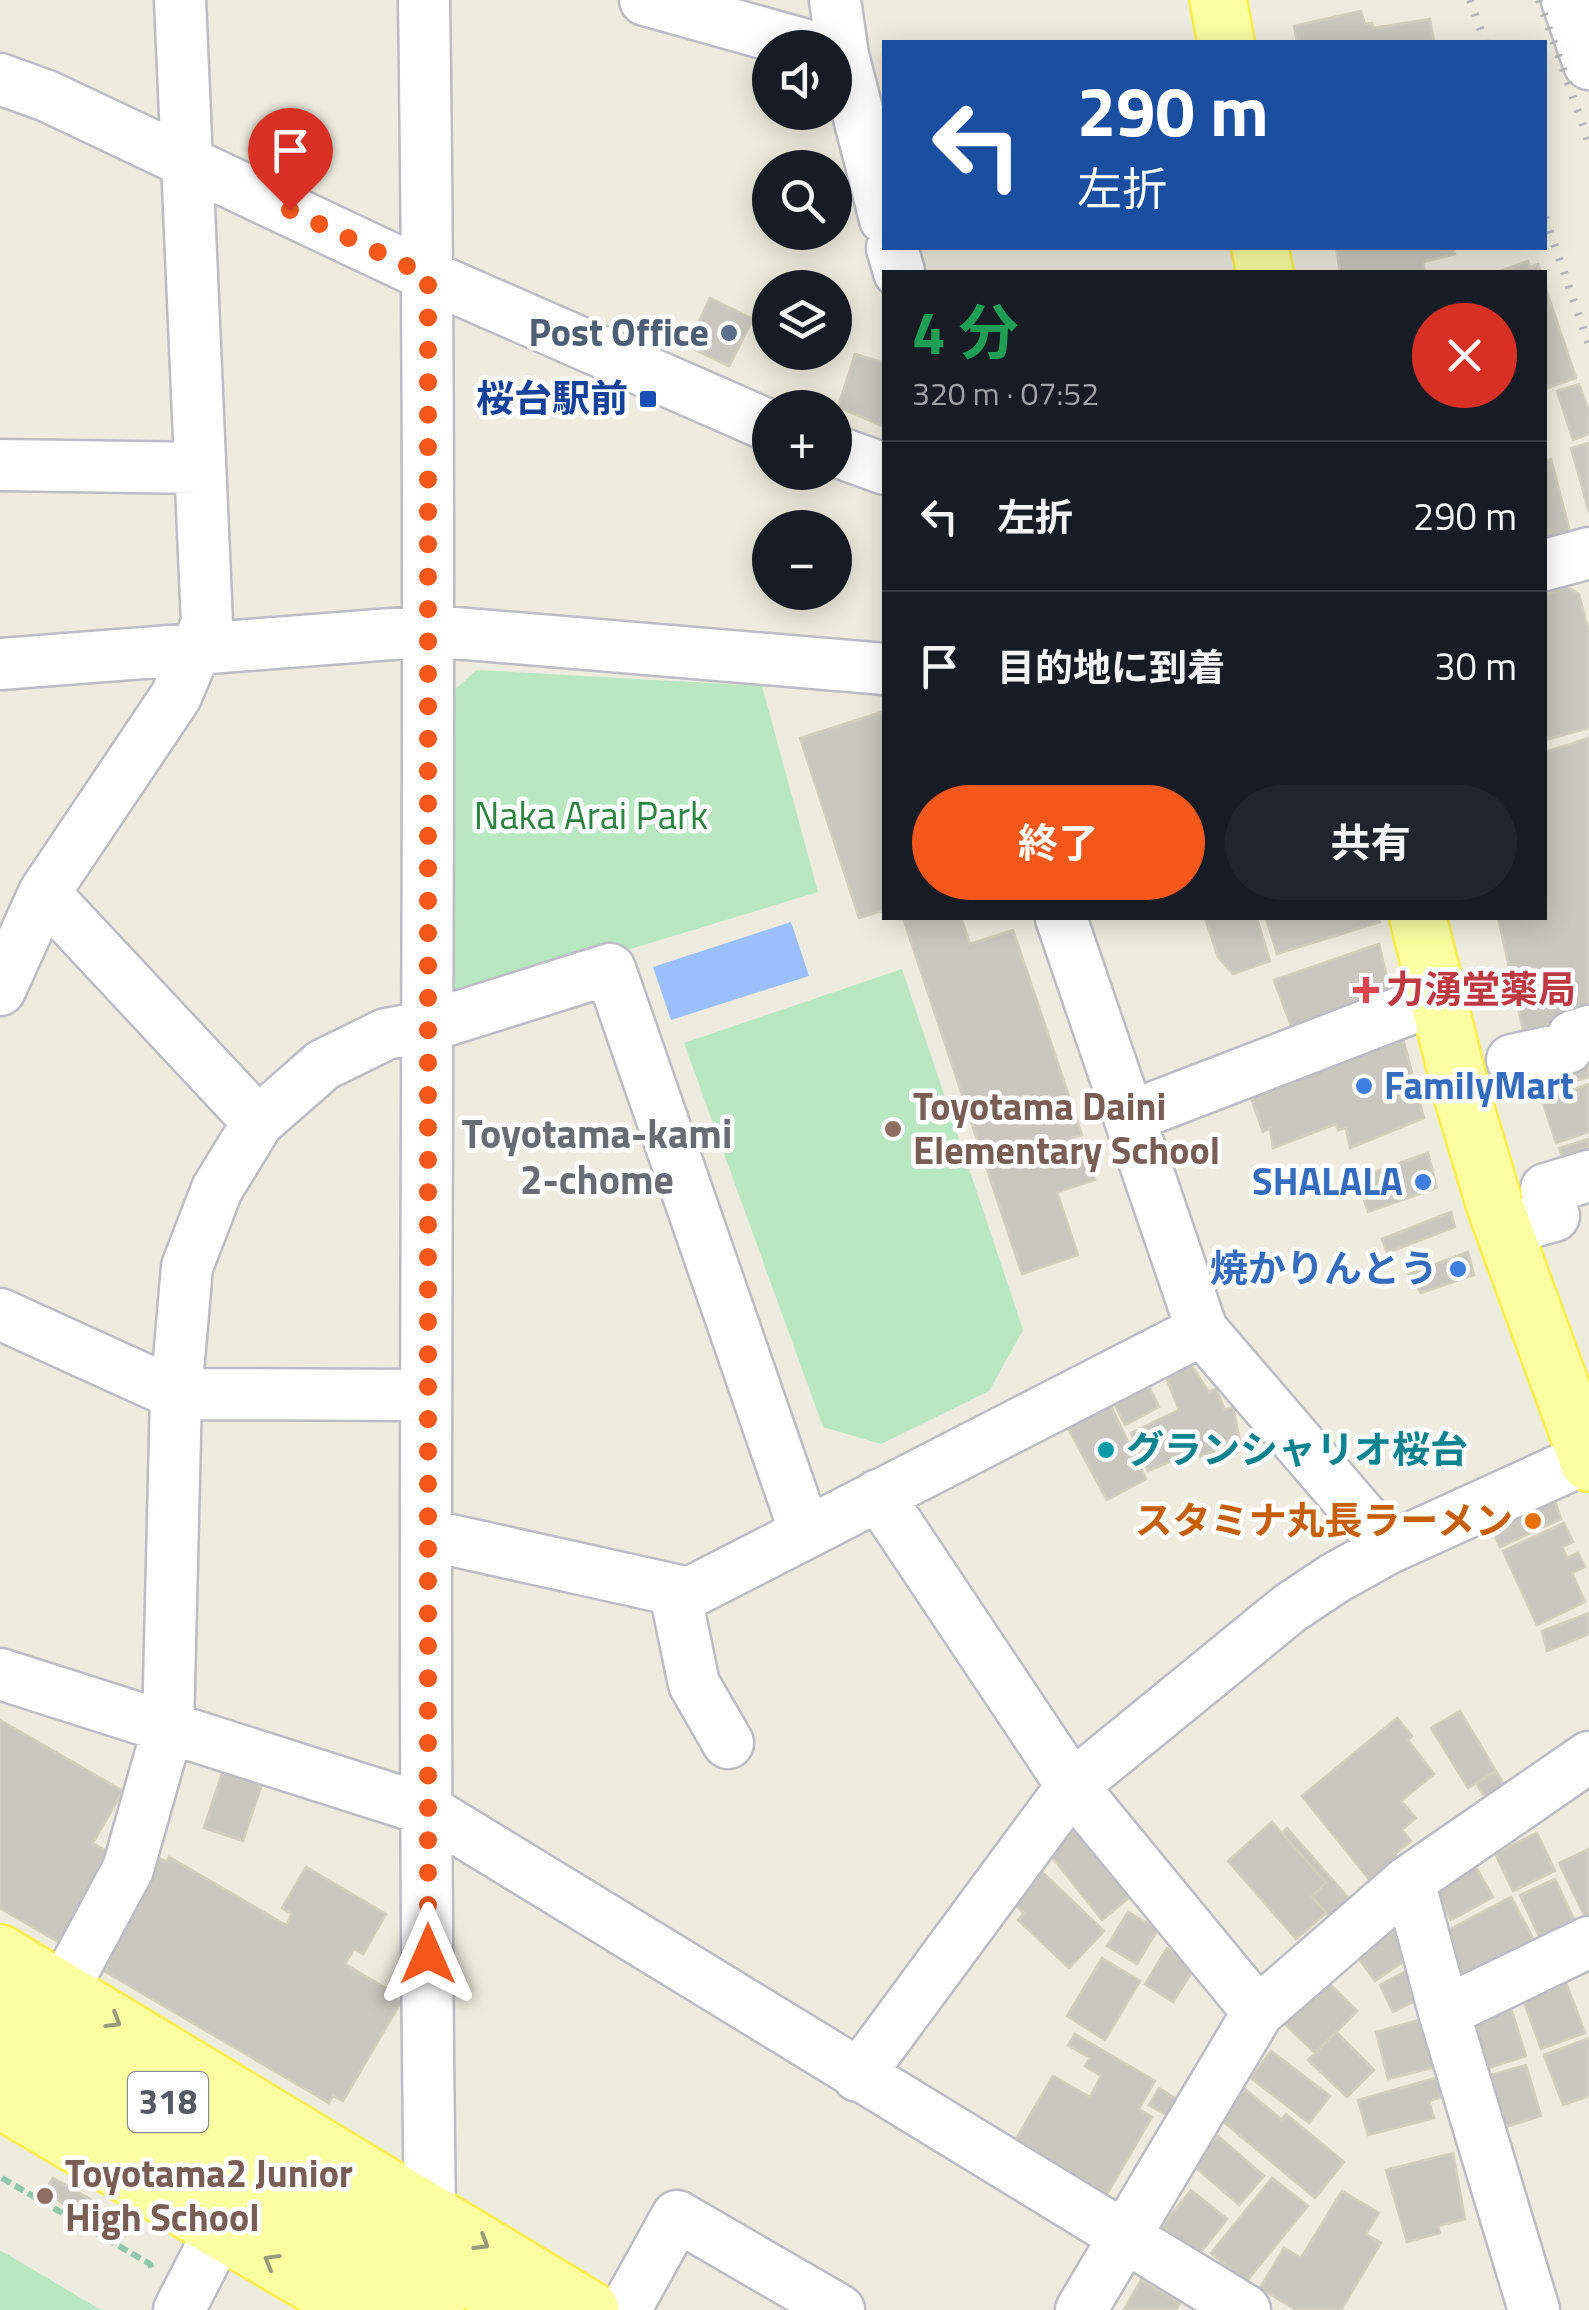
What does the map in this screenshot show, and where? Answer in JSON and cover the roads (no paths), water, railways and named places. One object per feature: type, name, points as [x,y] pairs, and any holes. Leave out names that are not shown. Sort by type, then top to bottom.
[{"type":"main road","points":[[1218,0],[1226,40]]},
{"type":"main road","points":[[1418,920],[1503,1230],[1588,1460]]},
{"type":"main road","points":[[0,1952],[591,2310]]},
{"type":"main road","name":"318","points":[[0,2002],[332,2224],[436,2310]]},
{"type":"main road","name":"318","points":[[0,2052],[332,2224],[523,2310]]},
{"type":"main road","points":[[0,2100],[355,2310]]},
{"type":"street","points":[[0,990],[44,893],[176,696],[207,623],[180,0]]},
{"type":"street","points":[[424,0],[430,632],[426,1396],[430,2212]]},
{"type":"street","points":[[646,0],[761,30]]},
{"type":"street","points":[[834,0],[840,30]]},
{"type":"street","points":[[1566,0],[1589,64]]},
{"type":"street","points":[[0,79],[186,161],[428,276],[752,418]]},
{"type":"street","points":[[852,81],[882,206]]},
{"type":"street","points":[[852,457],[882,467]]},
{"type":"street","points":[[0,466],[200,468]]},
{"type":"street","points":[[0,664],[200,646],[430,632],[882,669]]},
{"type":"street","points":[[44,893],[258,1122]]},
{"type":"street","points":[[1062,920],[1202,1330],[1389,1548]]},
{"type":"street","points":[[63,1990],[128,1869],[168,1728],[176,1394],[188,1267],[217,1189],[258,1122],[324,1065],[386,1034],[429,1026],[610,969],[806,1532]]},
{"type":"street","points":[[1129,1117],[1438,998]]},
{"type":"street","points":[[1512,1060],[1567,1048],[1581,1034]]},
{"type":"street","points":[[1503,1230],[1554,1216],[1546,1189],[1589,1176]]},
{"type":"street","points":[[0,1314],[176,1394],[426,1396]]},
{"type":"street","points":[[428,1535],[690,1594],[1202,1330]]},
{"type":"street","points":[[858,2076],[1072,1786],[1290,1608],[1389,1548],[1588,1460]]},
{"type":"street","points":[[878,1495],[1072,1786],[1258,2012]]},
{"type":"street","points":[[676,1592],[694,1684],[728,1744]]},
{"type":"street","points":[[0,1674],[426,1810],[1245,2310]]},
{"type":"street","points":[[1081,2310],[1258,2012],[1409,1881],[1589,1756]]},
{"type":"street","points":[[1409,1881],[1444,2012],[1534,2310]]},
{"type":"street","points":[[1444,2012],[1589,1942]]},
{"type":"street","points":[[624,2310],[677,2216],[838,2310]]},
{"type":"street","points":[[167,2292],[220,2230]]},
{"type":"water","points":[[791,922],[809,976],[671,1020],[653,967]]},
{"type":"railway","points":[[1470,0],[1484,40]]},
{"type":"railway","points":[[1539,0],[1589,143]]},
{"type":"railway","points":[[1547,223],[1589,345]]},
{"type":"place","name":"Post Office","points":[[729,333]]},
{"type":"place","name":"桜台駅前","points":[[648,399]]},
{"type":"place","name":"力湧堂薬局","points":[[1366,990]]},
{"type":"place","name":"FamilyMart","points":[[1364,1086]]},
{"type":"place","name":"Toyotama Daini Elementary School","points":[[893,1129]]},
{"type":"place","name":"SHALALA","points":[[1423,1182]]},
{"type":"place","name":"焼かりんとう","points":[[1458,1269]]},
{"type":"place","name":"グランシャリオ桜台","points":[[1106,1450]]},
{"type":"place","name":"スタミナ丸長ラーメン","points":[[1533,1521]]},
{"type":"place","name":"Toyotama2 Junior High School","points":[[45,2196]]},
{"type":"district","name":"Toyotama-kami 2-chome","points":[[597,1157]]},
{"type":"park label","name":"Naka Arai Park","points":[[591,816]]}]
